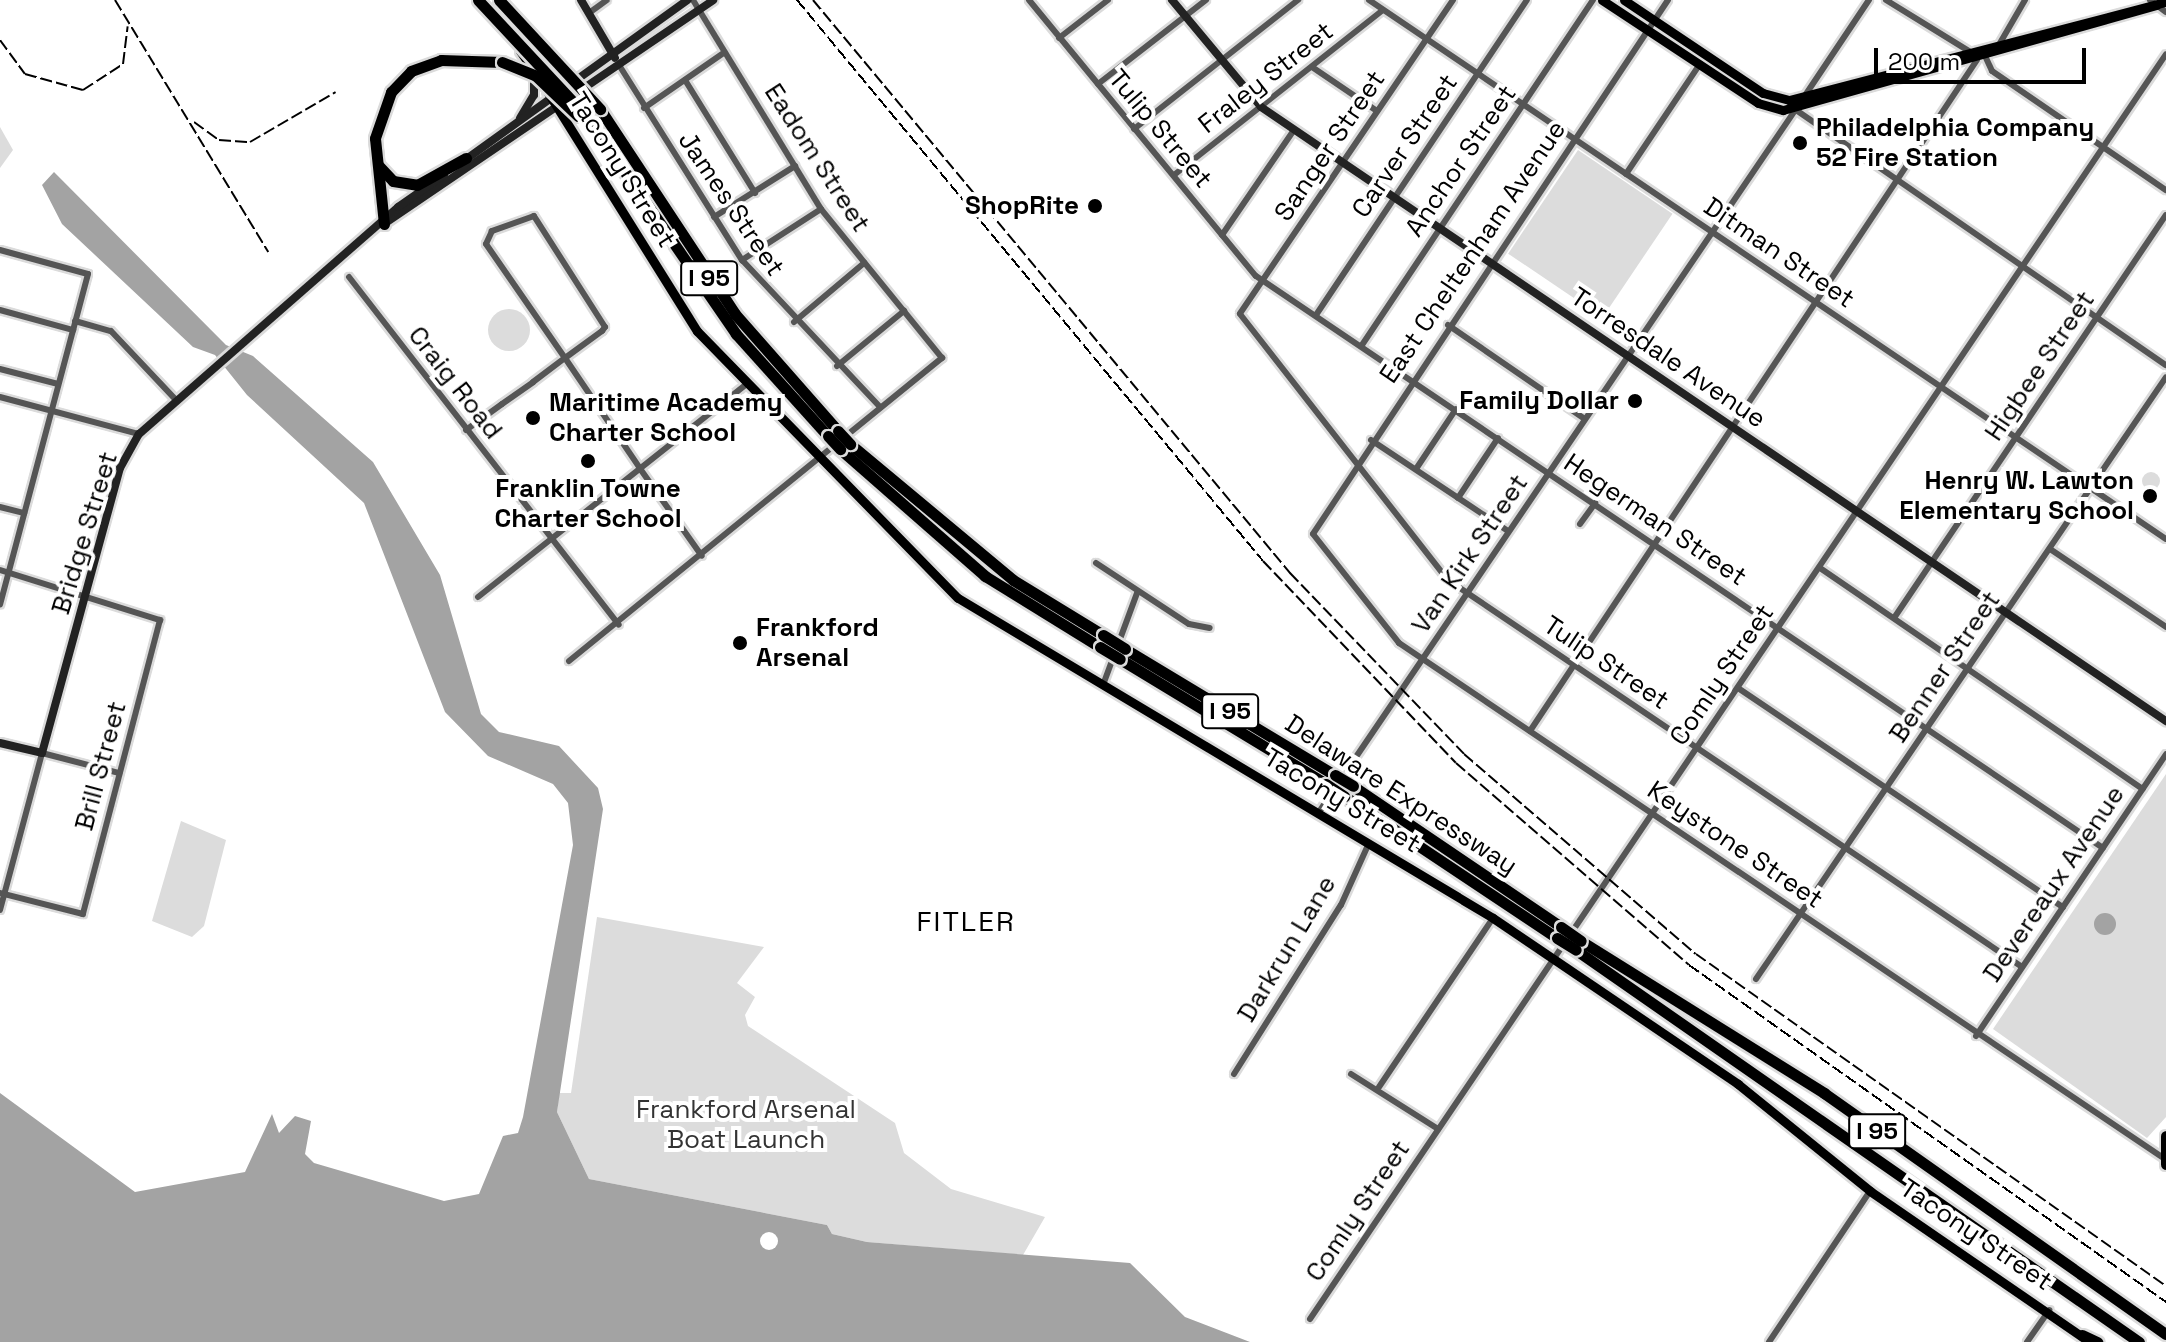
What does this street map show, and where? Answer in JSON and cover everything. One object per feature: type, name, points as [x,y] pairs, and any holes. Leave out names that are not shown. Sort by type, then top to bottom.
[{"type":"highway","points":[[478,0],[585,120]]},
{"type":"highway","name":"Delaware Expressway","points":[[499,0],[600,109],[735,314],[833,434]]},
{"type":"highway","points":[[384,224],[376,160],[378,118],[411,71],[463,57],[502,62],[545,83],[585,120]]},
{"type":"highway","name":"Delaware Expressway","points":[[585,120],[630,177],[736,334],[845,446],[985,576],[1100,647],[1122,654],[1353,786],[1559,933]]},
{"type":"highway","points":[[376,160],[387,177],[405,185],[466,158]]},
{"type":"highway","name":"Delaware Expressway","points":[[845,446],[1013,580],[1103,635],[1122,654],[1578,945],[1824,1093],[2166,1334]]},
{"type":"highway","name":"Delaware Expressway","points":[[1578,945],[2139,1342]]},
{"type":"highway","points":[[2164,1161],[2166,1136]]},
{"type":"highway","points":[[2086,1338],[2097,1342]]},
{"type":"main road","name":"Tacony Street","points":[[487,0],[697,331],[958,598],[1493,918],[1738,1084],[1870,1191],[2086,1338]]},
{"type":"main road","name":"James Street","points":[[581,0],[619,65]]},
{"type":"main road","name":"Bridge Street","points":[[42,753],[120,468],[139,434],[384,224],[466,158],[508,129],[556,105],[614,56],[690,0]]},
{"type":"main road","name":"Bridge Street","points":[[384,224],[713,0]]},
{"type":"main road","name":"Torresdale Avenue","points":[[1172,0],[1261,107],[2166,721]]},
{"type":"main road","points":[[1602,0],[1651,25],[1763,93],[1803,99],[1969,51],[2158,2]]},
{"type":"main road","points":[[1624,0],[1700,64],[1764,106],[1796,110],[1982,59],[2158,2]]},
{"type":"main road","points":[[508,129],[533,99],[534,72]]},
{"type":"main road","points":[[0,743],[42,753]]},
{"type":"street","points":[[589,13],[607,0]]},
{"type":"street","name":"Eadom Street","points":[[690,0],[699,9],[821,209],[942,358],[880,407]]},
{"type":"street","name":"Tulip Street","points":[[1029,0],[1222,235],[1264,280]]},
{"type":"street","points":[[1059,38],[1108,0]]},
{"type":"street","points":[[1098,84],[1206,0]]},
{"type":"street","points":[[1134,129],[1298,0]]},
{"type":"street","name":"Ditman Street","points":[[1369,0],[1425,41],[1712,231],[2166,540]]},
{"type":"street","name":"Sanger Street","points":[[1240,314],[1453,0]]},
{"type":"street","name":"Carver Street","points":[[1316,315],[1527,0]]},
{"type":"street","name":"Anchor Street","points":[[1362,345],[1593,0]]},
{"type":"street","name":"East Cheltenham Avenue","points":[[1313,526],[1668,0]]},
{"type":"street","name":"Van Kirk Street","points":[[1319,812],[1869,0]]},
{"type":"street","points":[[1886,0],[1969,51]]},
{"type":"street","points":[[2000,43],[2025,0]]},
{"type":"street","points":[[2158,2],[2166,12]]},
{"type":"street","name":"Fraley Street","points":[[1174,175],[1382,11]]},
{"type":"street","points":[[644,108],[725,52]]},
{"type":"street","name":"Comly Street","points":[[1310,1319],[2166,54]]},
{"type":"street","points":[[1530,731],[1982,59],[1992,71],[2166,190]]},
{"type":"street","points":[[1626,174],[1700,64]]},
{"type":"street","name":"James Street","points":[[619,65],[742,260],[794,322],[880,407]]},
{"type":"street","points":[[1312,67],[1377,111]]},
{"type":"street","points":[[685,80],[755,193]]},
{"type":"street","points":[[1796,110],[2166,365]]},
{"type":"street","points":[[1222,235],[1294,130]]},
{"type":"street","points":[[714,217],[795,166]]},
{"type":"street","points":[[742,260],[821,209]]},
{"type":"street","name":"Higbee Street","points":[[1894,618],[2166,215]]},
{"type":"street","points":[[466,430],[565,358],[605,322],[534,216],[486,238],[565,358],[641,470],[702,556]]},
{"type":"street","points":[[0,250],[88,274],[0,605]]},
{"type":"street","points":[[794,322],[864,263]]},
{"type":"street","name":"Craig Road","points":[[349,277],[619,625]]},
{"type":"street","name":"Hegerman Street","points":[[1264,280],[2103,848]]},
{"type":"street","points":[[0,310],[73,330]]},
{"type":"street","points":[[837,366],[904,311]]},
{"type":"street","name":"Tulip Street","points":[[1240,314],[1448,580],[2022,967]]},
{"type":"street","points":[[75,321],[111,331],[176,400]]},
{"type":"street","points":[[1448,325],[1585,419]]},
{"type":"street","points":[[0,369],[58,384]]},
{"type":"street","name":"Benner Street","points":[[1756,979],[2166,377]]},
{"type":"street","points":[[478,597],[748,383]]},
{"type":"street","points":[[0,397],[139,434]]},
{"type":"street","points":[[569,661],[619,625],[813,469],[820,455],[880,407]]},
{"type":"street","points":[[1416,469],[1456,409]]},
{"type":"street","points":[[1458,498],[1498,438]]},
{"type":"street","points":[[1371,440],[1508,531]]},
{"type":"street","points":[[1580,524],[1595,503]]},
{"type":"street","points":[[0,507],[24,513]]},
{"type":"street","name":"Keystone Street","points":[[1313,526],[1399,643],[2164,1161]]},
{"type":"street","points":[[2050,549],[2166,627]]},
{"type":"street","points":[[1096,563],[1137,593],[1189,624],[1210,628]]},
{"type":"street","points":[[1820,568],[2143,789]]},
{"type":"street","points":[[0,570],[86,597]]},
{"type":"street","points":[[1103,685],[1137,593]]},
{"type":"street","name":"Brill Street","points":[[2,893],[78,913],[119,773],[160,623],[86,597]]},
{"type":"street","points":[[1738,688],[2063,907]]},
{"type":"street","points":[[42,753],[119,773]]},
{"type":"street","name":"Bridge Street","points":[[0,910],[2,893],[42,753]]},
{"type":"street","name":"Devereaux Avenue","points":[[1976,1036],[2166,754]]},
{"type":"street","name":"Darkrun Lane","points":[[1234,1074],[1341,905],[1369,843]]},
{"type":"street","points":[[1379,1087],[1493,918]]},
{"type":"street","points":[[1351,1074],[1379,1087],[1438,1129]]},
{"type":"street","points":[[1769,1342],[1870,1191]]},
{"type":"street","points":[[2027,1342],[2049,1310]]},
{"type":"green space","points":[[0,127],[13,150],[0,168]]},
{"type":"green space","points":[[1578,150],[1673,214],[1603,317],[1508,254]]},
{"type":"green space","points":[[509,309],[524,315],[530,330],[524,345],[509,351],[494,345],[488,330],[494,315]]},
{"type":"green space","points":[[2147,472],[2155,472],[2160,481],[2158,488],[2147,490],[2142,485],[2142,477]]},
{"type":"green space","points":[[2166,774],[2166,1117],[2147,1138],[1993,1029]]},
{"type":"green space","points":[[181,821],[226,840],[204,926],[192,937],[152,921]]},
{"type":"green space","name":"Frankford Arsenal Boat Launch","points":[[597,917],[764,947],[737,983],[755,997],[745,1015],[748,1026],[895,1123],[904,1153],[951,1189],[1045,1217],[1023,1255],[867,1242],[832,1234],[827,1225],[589,1179],[557,1112],[559,1093],[571,1093]]},
{"type":"shaded area","points":[[54,172],[226,345],[253,356],[373,462],[440,575],[481,714],[499,732],[559,746],[598,788],[603,809],[557,1112],[589,1179],[827,1225],[832,1234],[867,1242],[1130,1263],[1185,1317],[1250,1342],[0,1342],[0,1093],[135,1192],[245,1172],[272,1114],[279,1133],[295,1116],[311,1121],[305,1154],[314,1163],[444,1201],[479,1194],[503,1136],[518,1133],[523,1117],[573,845],[568,803],[553,784],[488,756],[445,712],[364,503],[247,395],[215,355],[193,347],[62,224],[42,185]]},
{"type":"shaded area","points":[[2105,913],[2113,916],[2116,924],[2113,932],[2105,935],[2097,932],[2094,924],[2097,916]]},
{"type":"pier","points":[[769,1232],[778,1241],[769,1250],[760,1241]]},
{"type":"railway","points":[[115,0],[268,252]]},
{"type":"railway","points":[[797,0],[1263,561],[1456,763],[1689,965],[2166,1302]]},
{"type":"railway","points":[[813,0],[1290,573],[1464,754],[1696,954],[2166,1286]]},
{"type":"railway","points":[[0,40],[25,74],[83,90],[123,64],[128,26]]},
{"type":"railway","points":[[194,122],[219,140],[250,142],[336,92]]},
{"type":"place","name":"Philadelphia Company 52 Fire Station","points":[[1800,143]]},
{"type":"place","name":"ShopRite","points":[[1095,206]]},
{"type":"place","name":"Family Dollar","points":[[1635,401]]},
{"type":"place","name":"Maritime Academy Charter School","points":[[533,418]]},
{"type":"place","name":"Franklin Towne Charter School","points":[[588,461]]},
{"type":"place","name":"Henry W. Lawton Elementary School","points":[[2150,496]]},
{"type":"place","name":"Frankford Arsenal","points":[[740,643]]},
{"type":"district","name":"FITLER","points":[[966,921]]}]
